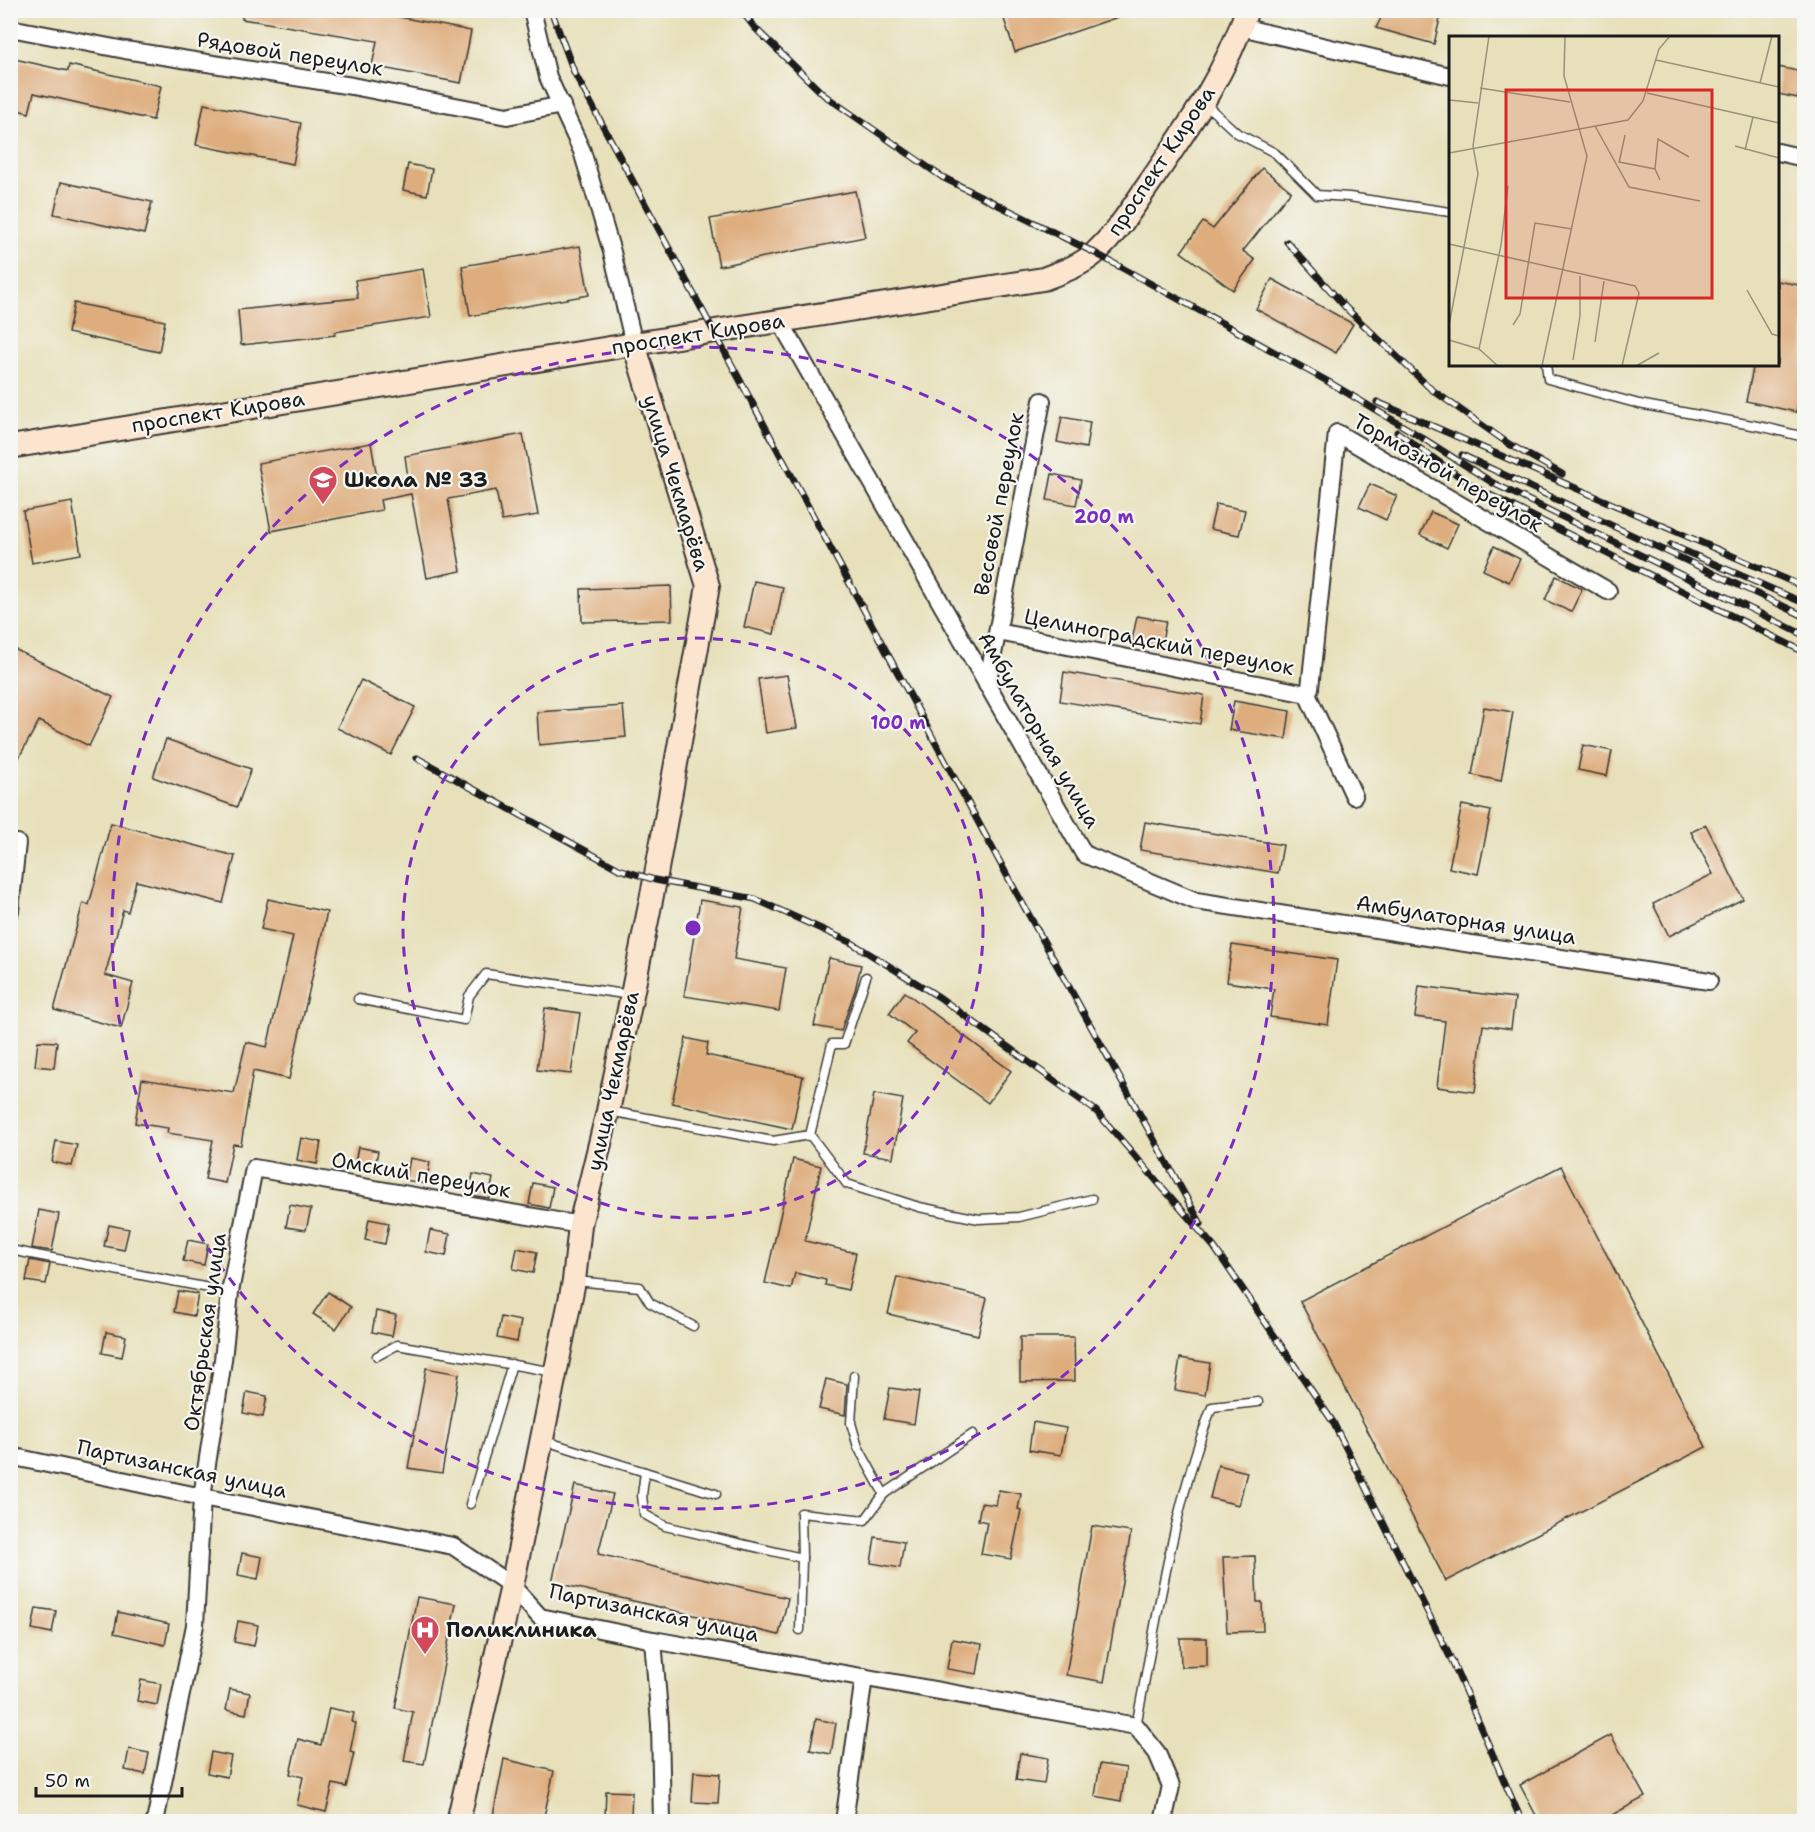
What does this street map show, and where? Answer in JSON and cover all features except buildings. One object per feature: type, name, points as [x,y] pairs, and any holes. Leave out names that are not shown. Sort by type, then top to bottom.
[{"type":"street","points":[[532,10],[548,77],[582,150],[612,252],[633,344]]},
{"type":"street","points":[[1244,19],[1449,76]]},
{"type":"street","name":"проспект Кирова","points":[[10,447],[1043,279],[1075,267],[1095,253],[1118,229],[1204,102],[1244,19]]},
{"type":"street","name":"Рядовой переулок","points":[[10,27],[125,50],[352,86],[507,116],[562,105]]},
{"type":"street","points":[[1779,152],[1804,158]]},
{"type":"street","name":"Амбулаторная улица","points":[[780,321],[1084,854],[1196,901],[1709,981]]},
{"type":"street","name":"улица Чекмарёва","points":[[458,1821],[512,1586],[556,1372],[574,1281],[580,1225],[608,1111],[632,995],[708,586],[633,344]]},
{"type":"street","name":"Весовой переулок","points":[[987,685],[1042,401]]},
{"type":"street","name":"Тормозной переулок","points":[[1307,694],[1310,688],[1337,433],[1608,591]]},
{"type":"street","name":"Целиноградский переулок","points":[[998,632],[1307,694],[1354,796]]},
{"type":"street","points":[[10,911],[18,843]]},
{"type":"street","name":"Омский переулок","points":[[254,1168],[580,1225]]},
{"type":"street","name":"Октябрьская улица","points":[[156,1821],[195,1625],[202,1497],[223,1360],[230,1292],[254,1168]]},
{"type":"street","name":"Партизанская улица","points":[[10,1456],[202,1497],[453,1546],[512,1586],[540,1617],[653,1640],[1136,1726]]},
{"type":"street","points":[[653,1640],[660,1724],[662,1821]]},
{"type":"street","points":[[844,1821],[864,1677]]},
{"type":"street","points":[[1136,1726],[1157,1753],[1171,1786],[1163,1821]]},
{"type":"lane","points":[[1204,102],[1237,133],[1275,153],[1317,195],[1349,197],[1449,212]]},
{"type":"lane","points":[[1546,366],[1548,379],[1639,404],[1804,437]]},
{"type":"lane","points":[[358,999],[464,1020],[469,996],[486,974],[632,995]]},
{"type":"lane","points":[[810,1135],[832,1044],[844,1044],[866,977]]},
{"type":"lane","points":[[608,1111],[773,1141],[810,1135]]},
{"type":"lane","points":[[810,1135],[847,1184],[919,1207],[979,1219],[1019,1217],[1092,1199]]},
{"type":"lane","points":[[10,1250],[230,1292]]},
{"type":"lane","points":[[574,1281],[640,1287],[650,1303],[693,1326]]},
{"type":"lane","points":[[377,1356],[397,1345],[556,1372]]},
{"type":"lane","points":[[470,1504],[512,1364]]},
{"type":"lane","points":[[854,1376],[851,1423],[858,1447],[884,1494]]},
{"type":"lane","points":[[1136,1726],[1167,1565],[1198,1443],[1212,1407],[1258,1402]]},
{"type":"lane","points":[[800,1630],[801,1513],[865,1520],[884,1494],[973,1434]]},
{"type":"lane","points":[[542,1440],[716,1494]]},
{"type":"lane","points":[[645,1472],[642,1495],[644,1514],[665,1527],[802,1557]]},
{"type":"railway","points":[[551,10],[574,72],[1010,881],[1201,1224]]},
{"type":"railway","points":[[741,10],[755,28],[824,95],[942,177],[1095,253],[1327,381],[1493,483],[1804,635]]},
{"type":"railway","points":[[1287,242],[1347,309],[1431,389],[1509,444],[1562,474]]},
{"type":"railway","points":[[1377,402],[1804,587]]},
{"type":"railway","points":[[1397,432],[1474,487],[1804,652]]},
{"type":"railway","points":[[1462,455],[1804,616]]},
{"type":"railway","points":[[1671,545],[1804,603]]},
{"type":"railway","points":[[417,758],[619,869],[655,880],[755,899],[852,943],[939,997],[1096,1111],[1214,1247],[1333,1422],[1452,1661],[1522,1822]]},
{"type":"place","name":"Школа № 33","points":[[323,506]]},
{"type":"place","name":"Поликлиника","points":[[425,1656]]}]
